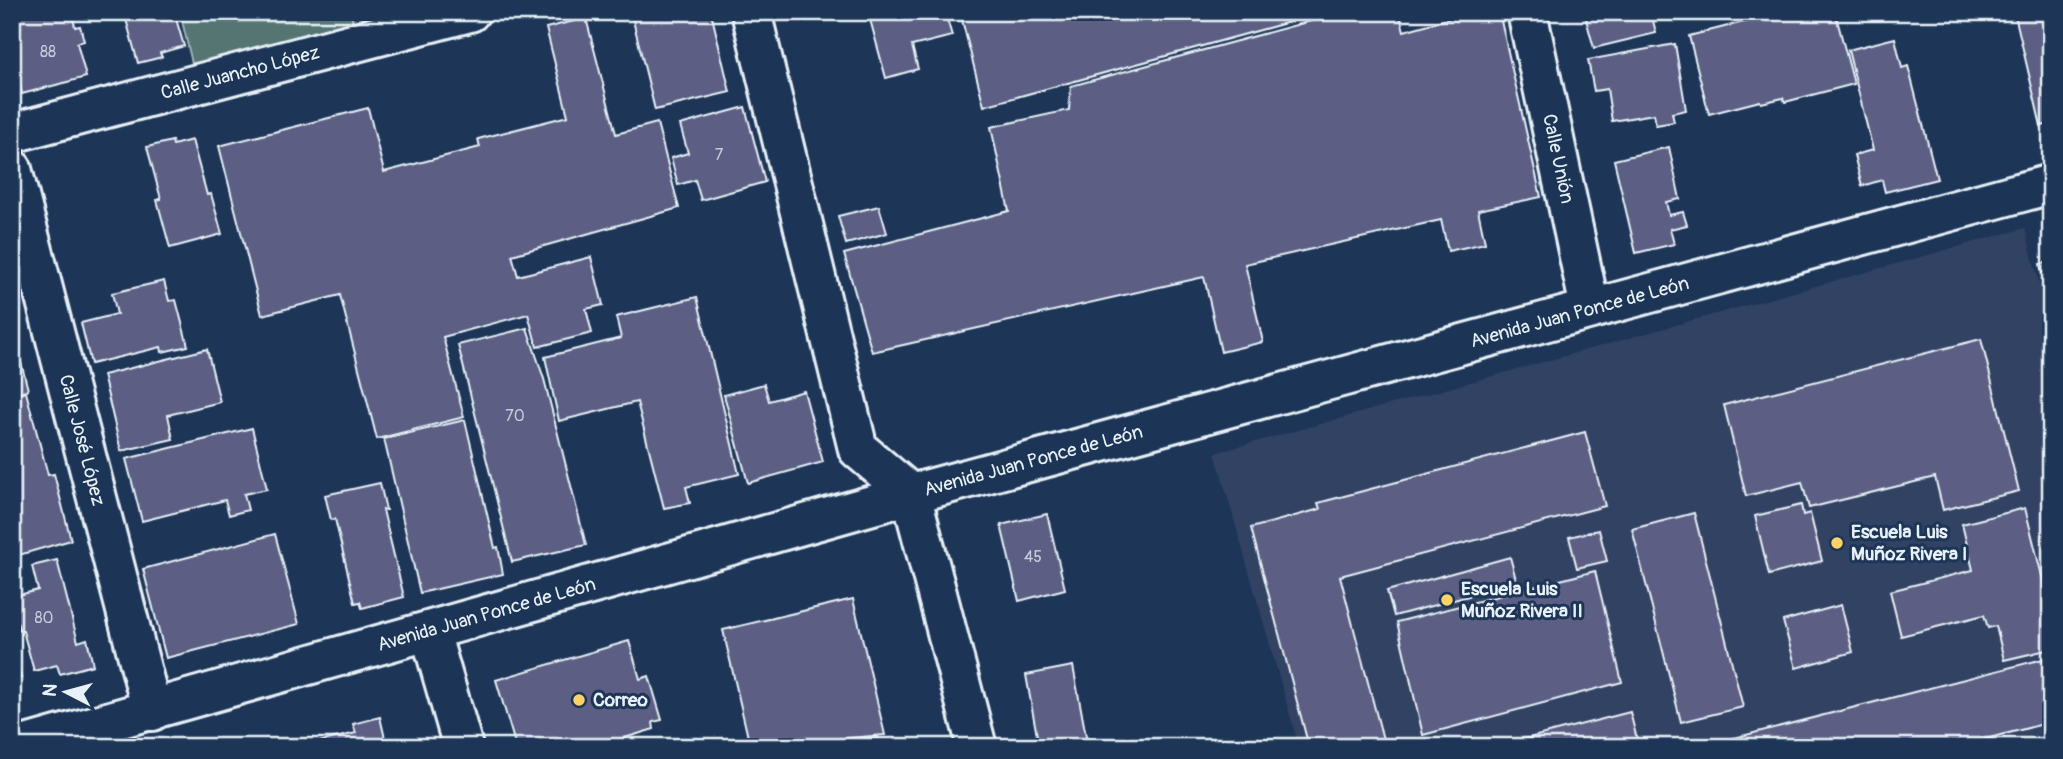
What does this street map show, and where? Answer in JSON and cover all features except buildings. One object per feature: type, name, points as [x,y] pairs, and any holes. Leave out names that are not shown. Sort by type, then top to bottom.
[{"type":"street","name":"Calle Juancho López","points":[[12,133],[470,12]]},
{"type":"street","points":[[751,12],[858,449],[911,494],[977,747]]},
{"type":"street","name":"Calle Unión","points":[[1527,12],[1590,308]]},
{"type":"street","name":"Calle José López","points":[[12,169],[152,711]]},
{"type":"street","name":"Avenida Juan Ponce de León","points":[[19,747],[911,494],[2051,184]]},
{"type":"street","points":[[430,632],[463,747]]},
{"type":"shaded area","name":"Escuela Luis Muñoz Rivera I","points":[[2025,228],[2051,329],[2051,732],[1995,747],[1299,747],[1215,453]]},
{"type":"green space","points":[[180,12],[351,12],[355,33],[195,76]]},
{"type":"place","name":"Escuela Luis Muñoz Rivera I","points":[[1837,543]]},
{"type":"place","name":"Escuela Luis Muñoz Rivera II","points":[[1447,600]]},
{"type":"place","name":"Correo","points":[[579,700]]}]
